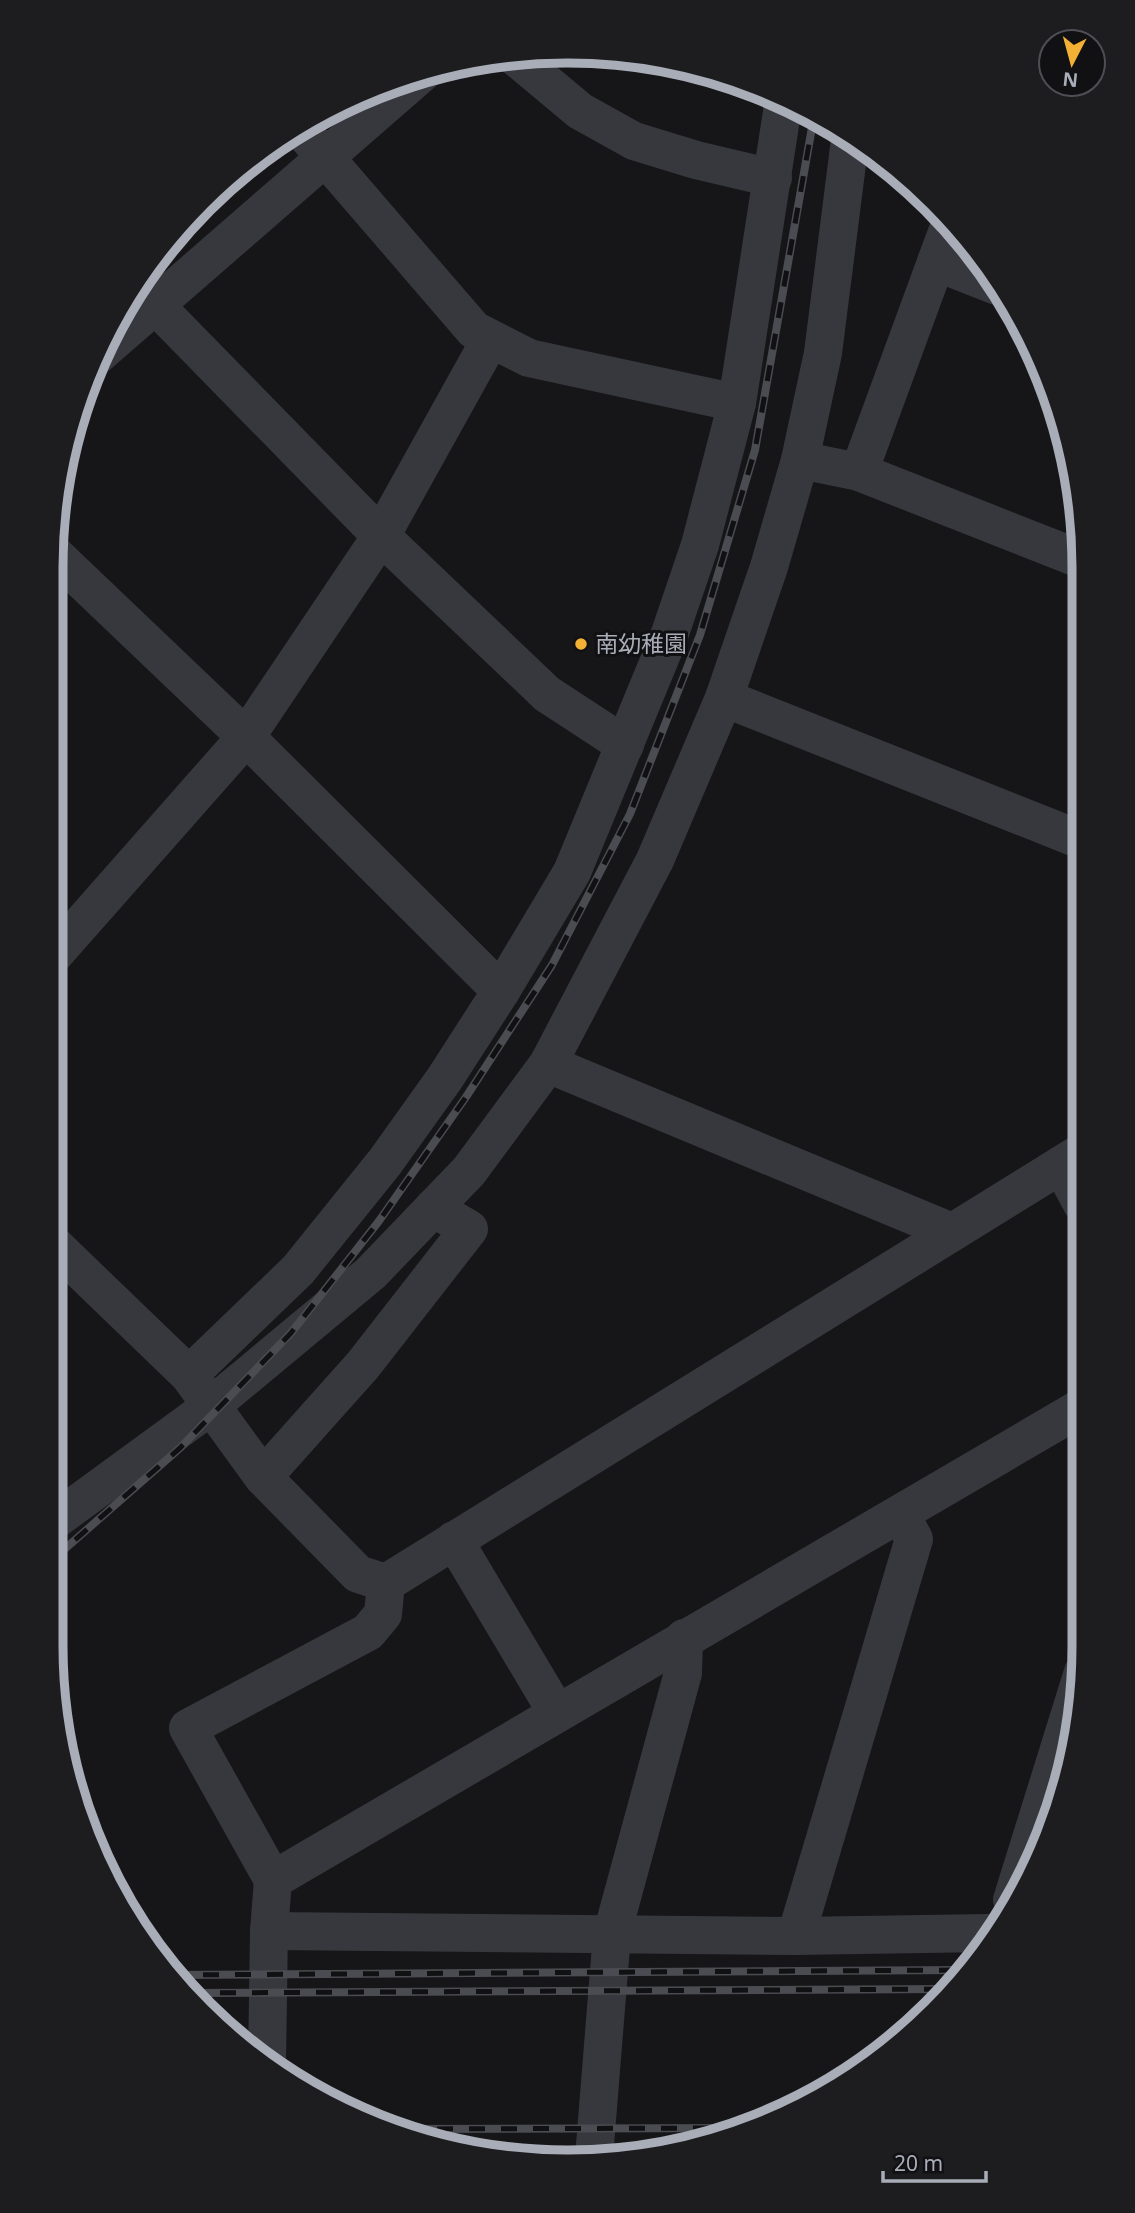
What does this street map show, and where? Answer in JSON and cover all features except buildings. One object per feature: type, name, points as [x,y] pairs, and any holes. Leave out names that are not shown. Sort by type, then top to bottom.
[{"type":"street","points":[[525,65],[580,111],[634,141],[696,160],[773,177]]},
{"type":"street","points":[[118,338],[400,92]]},
{"type":"street","points":[[189,1375],[298,1270],[385,1162],[501,991],[572,872],[668,639],[700,545],[737,403],[782,111]]},
{"type":"street","points":[[307,136],[474,330],[490,340],[529,358],[737,403]]},
{"type":"street","points":[[63,1514],[211,1406],[371,1273],[470,1171],[548,1064],[654,860],[724,698],[769,567],[800,460],[823,353],[849,149]]},
{"type":"street","points":[[859,472],[946,234]]},
{"type":"street","points":[[936,262],[982,281]]},
{"type":"street","points":[[156,306],[381,536],[547,694],[625,745]]},
{"type":"street","points":[[63,944],[246,737],[381,536],[490,340]]},
{"type":"street","points":[[800,460],[859,472],[1072,556]]},
{"type":"street","points":[[63,563],[246,737],[501,991]]},
{"type":"street","points":[[724,698],[1072,836]]},
{"type":"street","points":[[548,1064],[952,1232]]},
{"type":"street","points":[[386,1583],[1071,1159]]},
{"type":"street","points":[[263,1478],[363,1364],[469,1229],[433,1208]]},
{"type":"street","points":[[63,1254],[189,1375],[263,1478],[358,1574],[386,1583]]},
{"type":"street","points":[[273,1880],[1072,1413]]},
{"type":"street","points":[[796,1936],[914,1539],[900,1514]]},
{"type":"street","points":[[454,1540],[557,1713]]},
{"type":"street","points":[[267,2051],[269,1931],[273,1880],[188,1728],[368,1632],[383,1614],[386,1583]]},
{"type":"street","points":[[595,2149],[612,1934],[683,1673],[684,1638]]},
{"type":"street","points":[[1025,1858],[1064,1733]]},
{"type":"street","points":[[269,1931],[796,1936],[982,1933]]},
{"type":"railway","points":[[63,1550],[180,1448],[291,1333],[379,1221],[466,1097],[552,965],[630,814],[700,635],[755,450],[812,127]]},
{"type":"railway","points":[[185,1975],[954,1970]]},
{"type":"railway","points":[[202,1993],[936,1989]]},
{"type":"railway","points":[[424,2129],[714,2128]]},
{"type":"place","name":"南幼稚園","points":[[581,644]]}]
